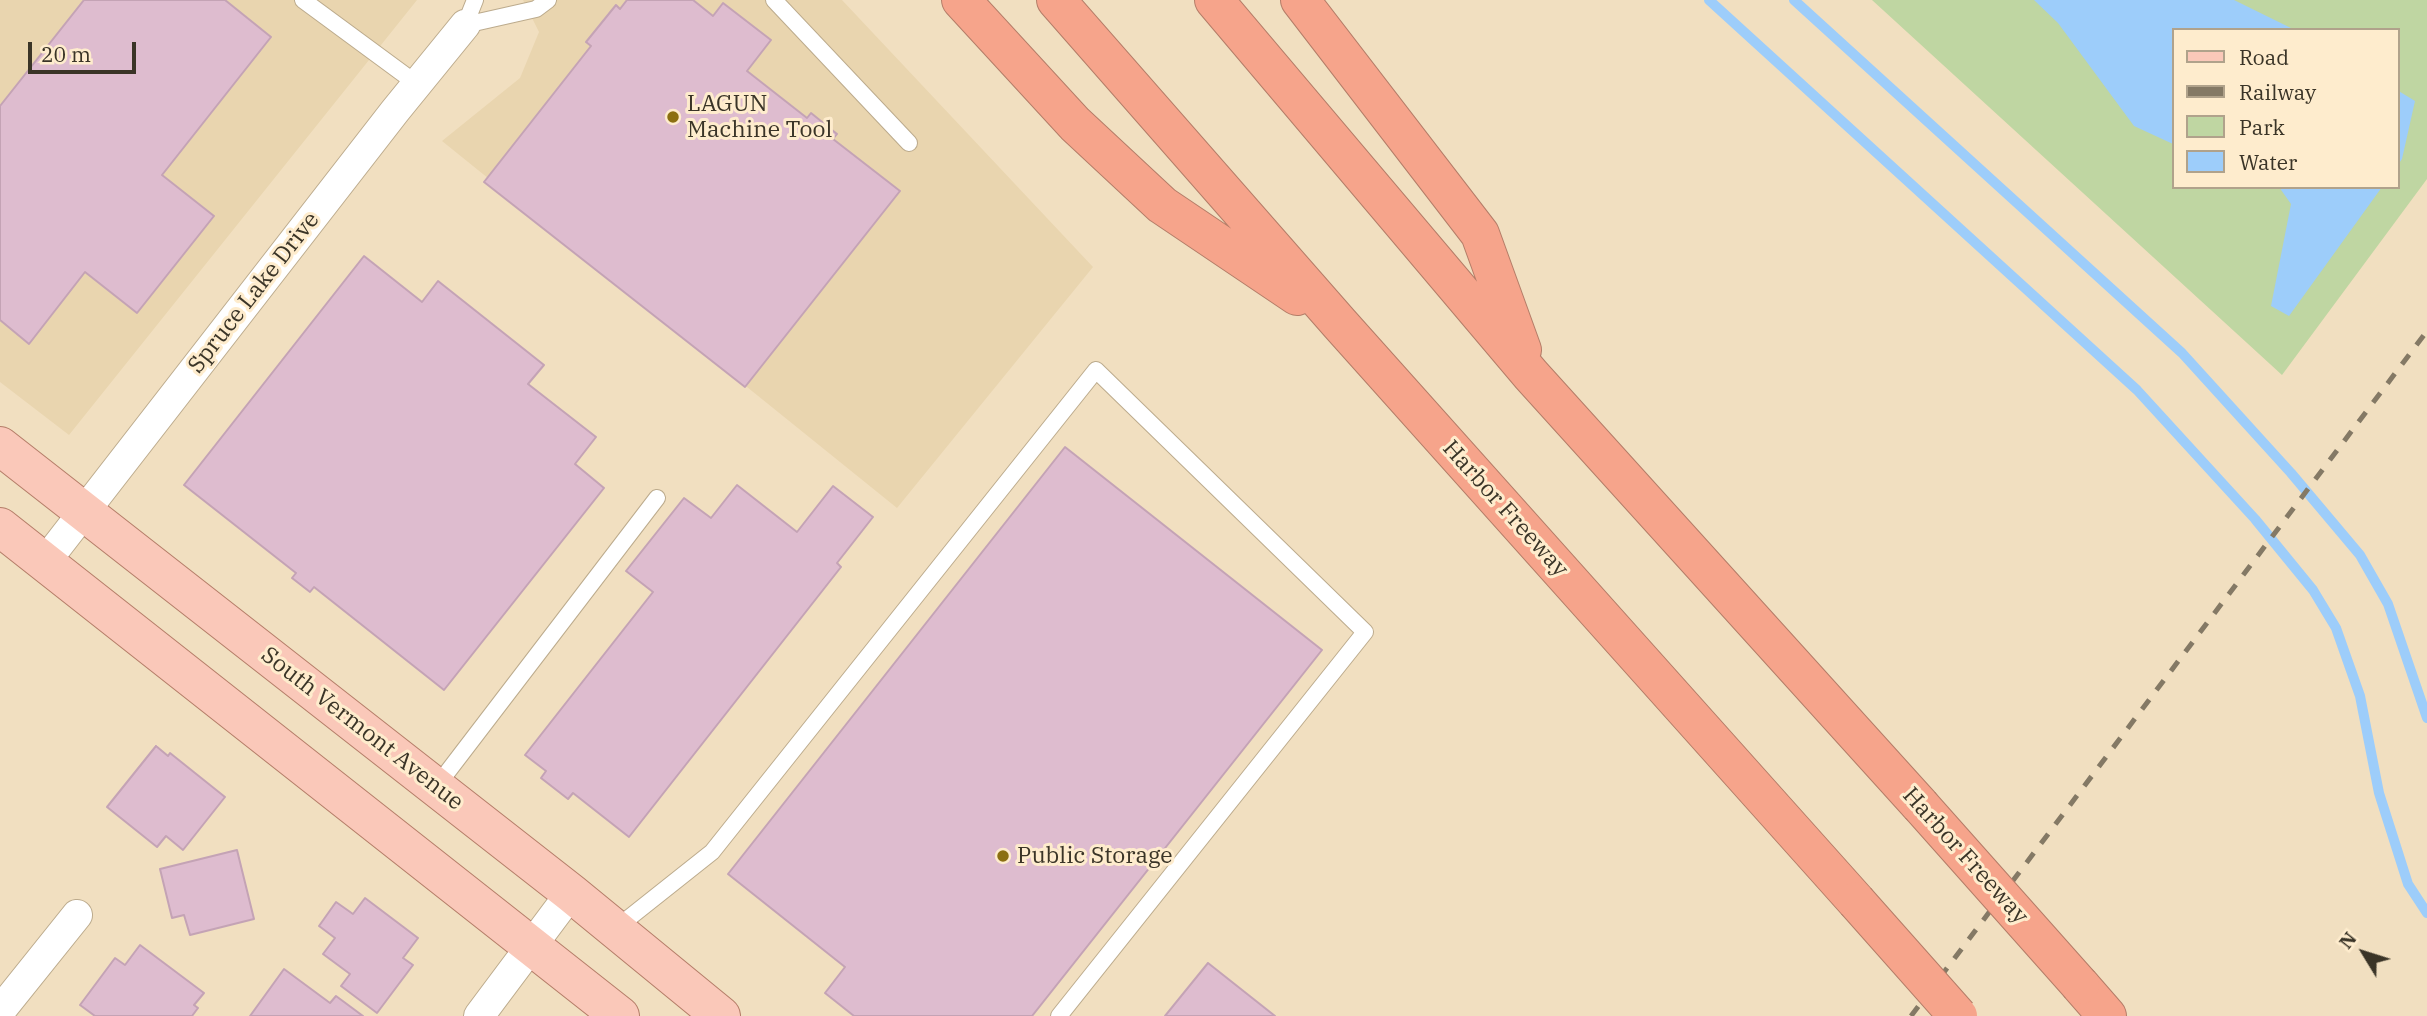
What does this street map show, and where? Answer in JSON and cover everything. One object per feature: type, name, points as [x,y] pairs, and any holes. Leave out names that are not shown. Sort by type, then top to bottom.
[{"type":"highway","points":[[961,0],[1075,124],[1162,205],[1340,324]]},
{"type":"highway","name":"Harbor Freeway","points":[[1056,0],[1340,324],[1958,1016]]},
{"type":"highway","name":"Harbor Freeway","points":[[1214,0],[1531,375],[2107,1016]]},
{"type":"highway","points":[[1300,0],[1480,234],[1531,375]]},
{"type":"main road","name":"South Vermont Avenue","points":[[0,446],[571,893],[721,1016]]},
{"type":"main road","points":[[0,527],[620,1016]]},
{"type":"street","name":"Spruce Lake Drive","points":[[45,562],[470,13]]},
{"type":"street","points":[[479,1016],[571,893]]},
{"type":"street","points":[[0,1011],[77,915]]},
{"type":"lane","points":[[303,0],[417,84]]},
{"type":"lane","points":[[470,13],[536,9],[548,0]]},
{"type":"lane","points":[[774,0],[909,143]]},
{"type":"lane","points":[[615,929],[712,852],[1096,370],[1365,632],[1059,1016]]},
{"type":"lane","points":[[436,787],[657,498]]},
{"type":"shaded area","points":[[0,0],[417,0],[69,435],[0,382]]},
{"type":"shaded area","points":[[523,0],[842,0],[1093,267],[897,508],[442,141],[520,78],[539,32]]},
{"type":"green space","points":[[1872,0],[2427,0],[2427,179],[2282,375]]},
{"type":"water","points":[[2034,0],[2234,0],[2291,28],[2172,28],[2172,144],[2134,126],[2058,23]]},
{"type":"water","points":[[2399,91],[2415,101],[2399,163]]},
{"type":"water","points":[[2280,189],[2381,189],[2289,316],[2271,306],[2291,204]]},
{"type":"building","points":[[84,0],[225,0],[271,37],[162,175],[214,216],[137,313],[85,272],[29,344],[0,320],[0,106]]},
{"type":"building","points":[[627,0],[693,0],[713,16],[723,3],[771,40],[747,71],[807,118],[811,113],[837,134],[833,139],[900,191],[745,387],[484,182],[591,46],[586,42],[616,5],[620,9]]},
{"type":"building","points":[[364,256],[422,302],[438,281],[544,365],[528,384],[596,437],[575,464],[604,488],[444,690],[314,587],[310,592],[292,578],[296,573],[184,485]]},
{"type":"building","points":[[1065,447],[1322,650],[1032,1016],[854,1016],[825,993],[845,967],[728,874]]},
{"type":"building","points":[[737,485],[797,532],[833,486],[873,517],[837,563],[841,567],[629,837],[573,793],[568,799],[541,778],[546,771],[525,755],[653,592],[626,571],[684,498],[711,518]]},
{"type":"building","points":[[156,746],[168,756],[170,753],[225,797],[183,850],[166,836],[157,847],[107,807]]},
{"type":"building","points":[[237,850],[254,919],[190,935],[184,915],[172,918],[160,869]]},
{"type":"building","points":[[365,898],[418,938],[403,958],[413,965],[377,1013],[341,986],[350,974],[323,954],[335,938],[319,926],[336,902],[353,914]]},
{"type":"building","points":[[140,945],[204,993],[194,1005],[198,1008],[192,1016],[95,1016],[80,1005],[115,958],[125,965]]},
{"type":"building","points":[[1208,963],[1275,1016],[1165,1016]]},
{"type":"building","points":[[284,969],[330,1003],[336,996],[363,1016],[250,1016]]},
{"type":"waterway","points":[[1709,0],[2137,390],[2255,519],[2313,590],[2336,628],[2360,696],[2379,793],[2408,884],[2427,913]]},
{"type":"waterway","points":[[1794,0],[2182,353],[2291,473],[2360,555],[2388,604],[2427,718]]},
{"type":"railway","points":[[1911,1016],[2427,331]]},
{"type":"place","name":"LAGUN Machine Tool","points":[[673,117]]},
{"type":"place","name":"Public Storage","points":[[1003,856]]}]
